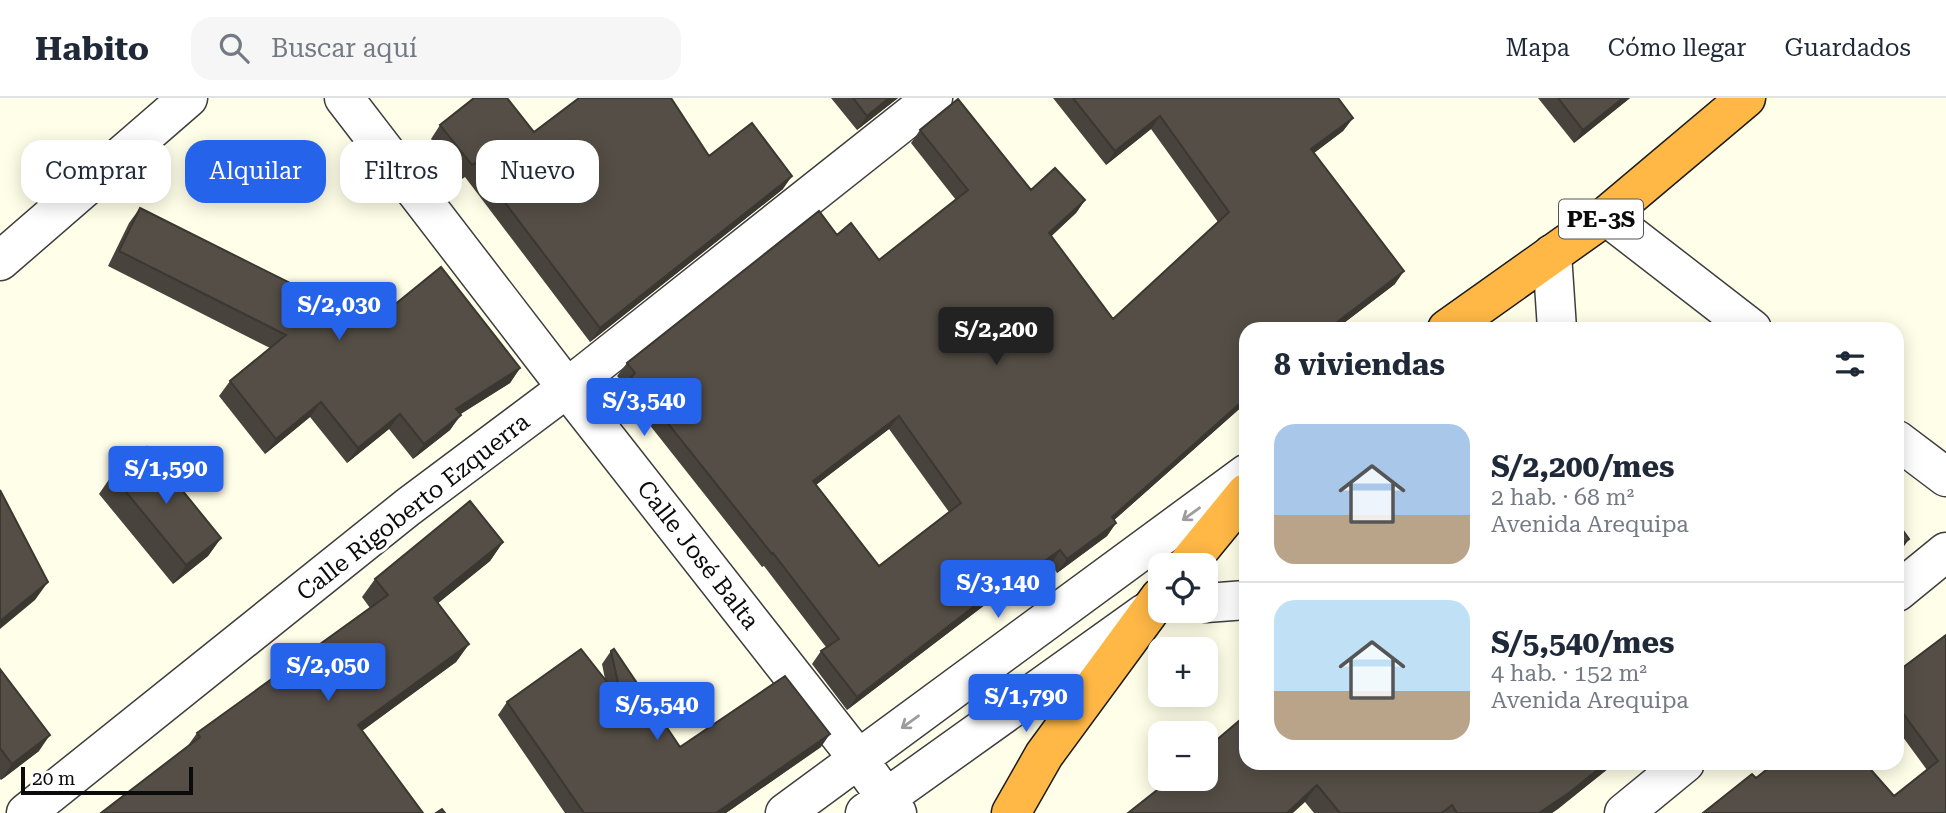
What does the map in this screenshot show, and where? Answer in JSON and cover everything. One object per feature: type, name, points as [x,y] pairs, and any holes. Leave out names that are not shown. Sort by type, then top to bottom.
[{"type":"highway","name":"PE-3S","points":[[1457,322],[1606,216],[1746,98]]},
{"type":"highway","points":[[1197,553],[1239,502]]},
{"type":"highway","points":[[1011,813],[1044,755],[1148,616]]},
{"type":"street","points":[[0,261],[188,98]]},
{"type":"street","name":"Calle José Balta","points":[[344,98],[859,760],[883,808]]},
{"type":"street","name":"Calle Rigoberto Ezquerra","points":[[26,813],[408,507],[567,388],[933,98]]},
{"type":"street","points":[[1606,216],[1743,322]]},
{"type":"street","points":[[1552,254],[1557,322]]},
{"type":"street","points":[[1904,445],[1946,477]]},
{"type":"street","points":[[785,813],[1239,479]]},
{"type":"street","points":[[1904,586],[1946,552]]},
{"type":"street","points":[[1218,602],[1239,601]]},
{"type":"street","points":[[883,808],[1148,611]]},
{"type":"street","points":[[1624,813],[1676,770]]},
{"type":"building","points":[[474,98],[507,98],[534,132],[579,98],[671,98],[709,156],[752,123],[792,176],[600,328],[505,203],[599,203],[599,140],[476,140],[476,164],[472,165],[462,152],[462,140],[452,140],[440,125]]},
{"type":"building","points":[[853,98],[889,98],[867,116]]},
{"type":"building","points":[[1073,98],[1338,98],[1353,118],[1311,149],[1404,271],[1337,322],[1239,322],[1239,404],[1112,517],[1116,523],[1067,559],[1060,550],[1002,592],[999,587],[857,697],[821,651],[839,639],[631,377],[635,373],[627,363],[819,211],[837,235],[851,223],[879,260],[968,190],[920,130],[958,99],[1031,190],[1055,168],[1085,200],[1049,233],[1113,319],[1229,212],[1160,116],[1115,151]],"holes":[[[899,416],[961,503],[879,566],[813,481]]]},
{"type":"building","points":[[1558,98],[1623,98],[1583,130]]},
{"type":"building","points":[[140,208],[312,294],[314,290],[372,323],[441,267],[520,368],[456,409],[461,415],[424,444],[400,414],[358,448],[321,402],[276,439],[230,381],[286,335],[119,251]]},
{"type":"building","points":[[147,447],[221,538],[186,565],[112,475]]},
{"type":"building","points":[[0,490],[48,582],[0,621]]},
{"type":"building","points":[[470,501],[503,542],[434,598],[469,644],[358,725],[423,813],[101,813],[200,737],[197,733],[388,595],[375,579]]},
{"type":"building","points":[[1946,635],[1946,813],[1703,813],[1752,774],[1756,778],[1766,770],[1871,770],[1894,796],[1938,761],[1904,715],[1904,667]]},
{"type":"building","points":[[581,649],[622,701],[611,651],[614,649],[680,747],[785,676],[830,734],[716,813],[584,813],[507,702]]},
{"type":"building","points":[[0,669],[50,735],[12,764],[0,748]]},
{"type":"building","points":[[1239,721],[1239,770],[1597,770],[1539,813],[1457,813],[1452,805],[1442,813],[1340,813],[1317,785],[1287,813],[1128,813],[1156,791],[1218,791],[1218,739]]}]
